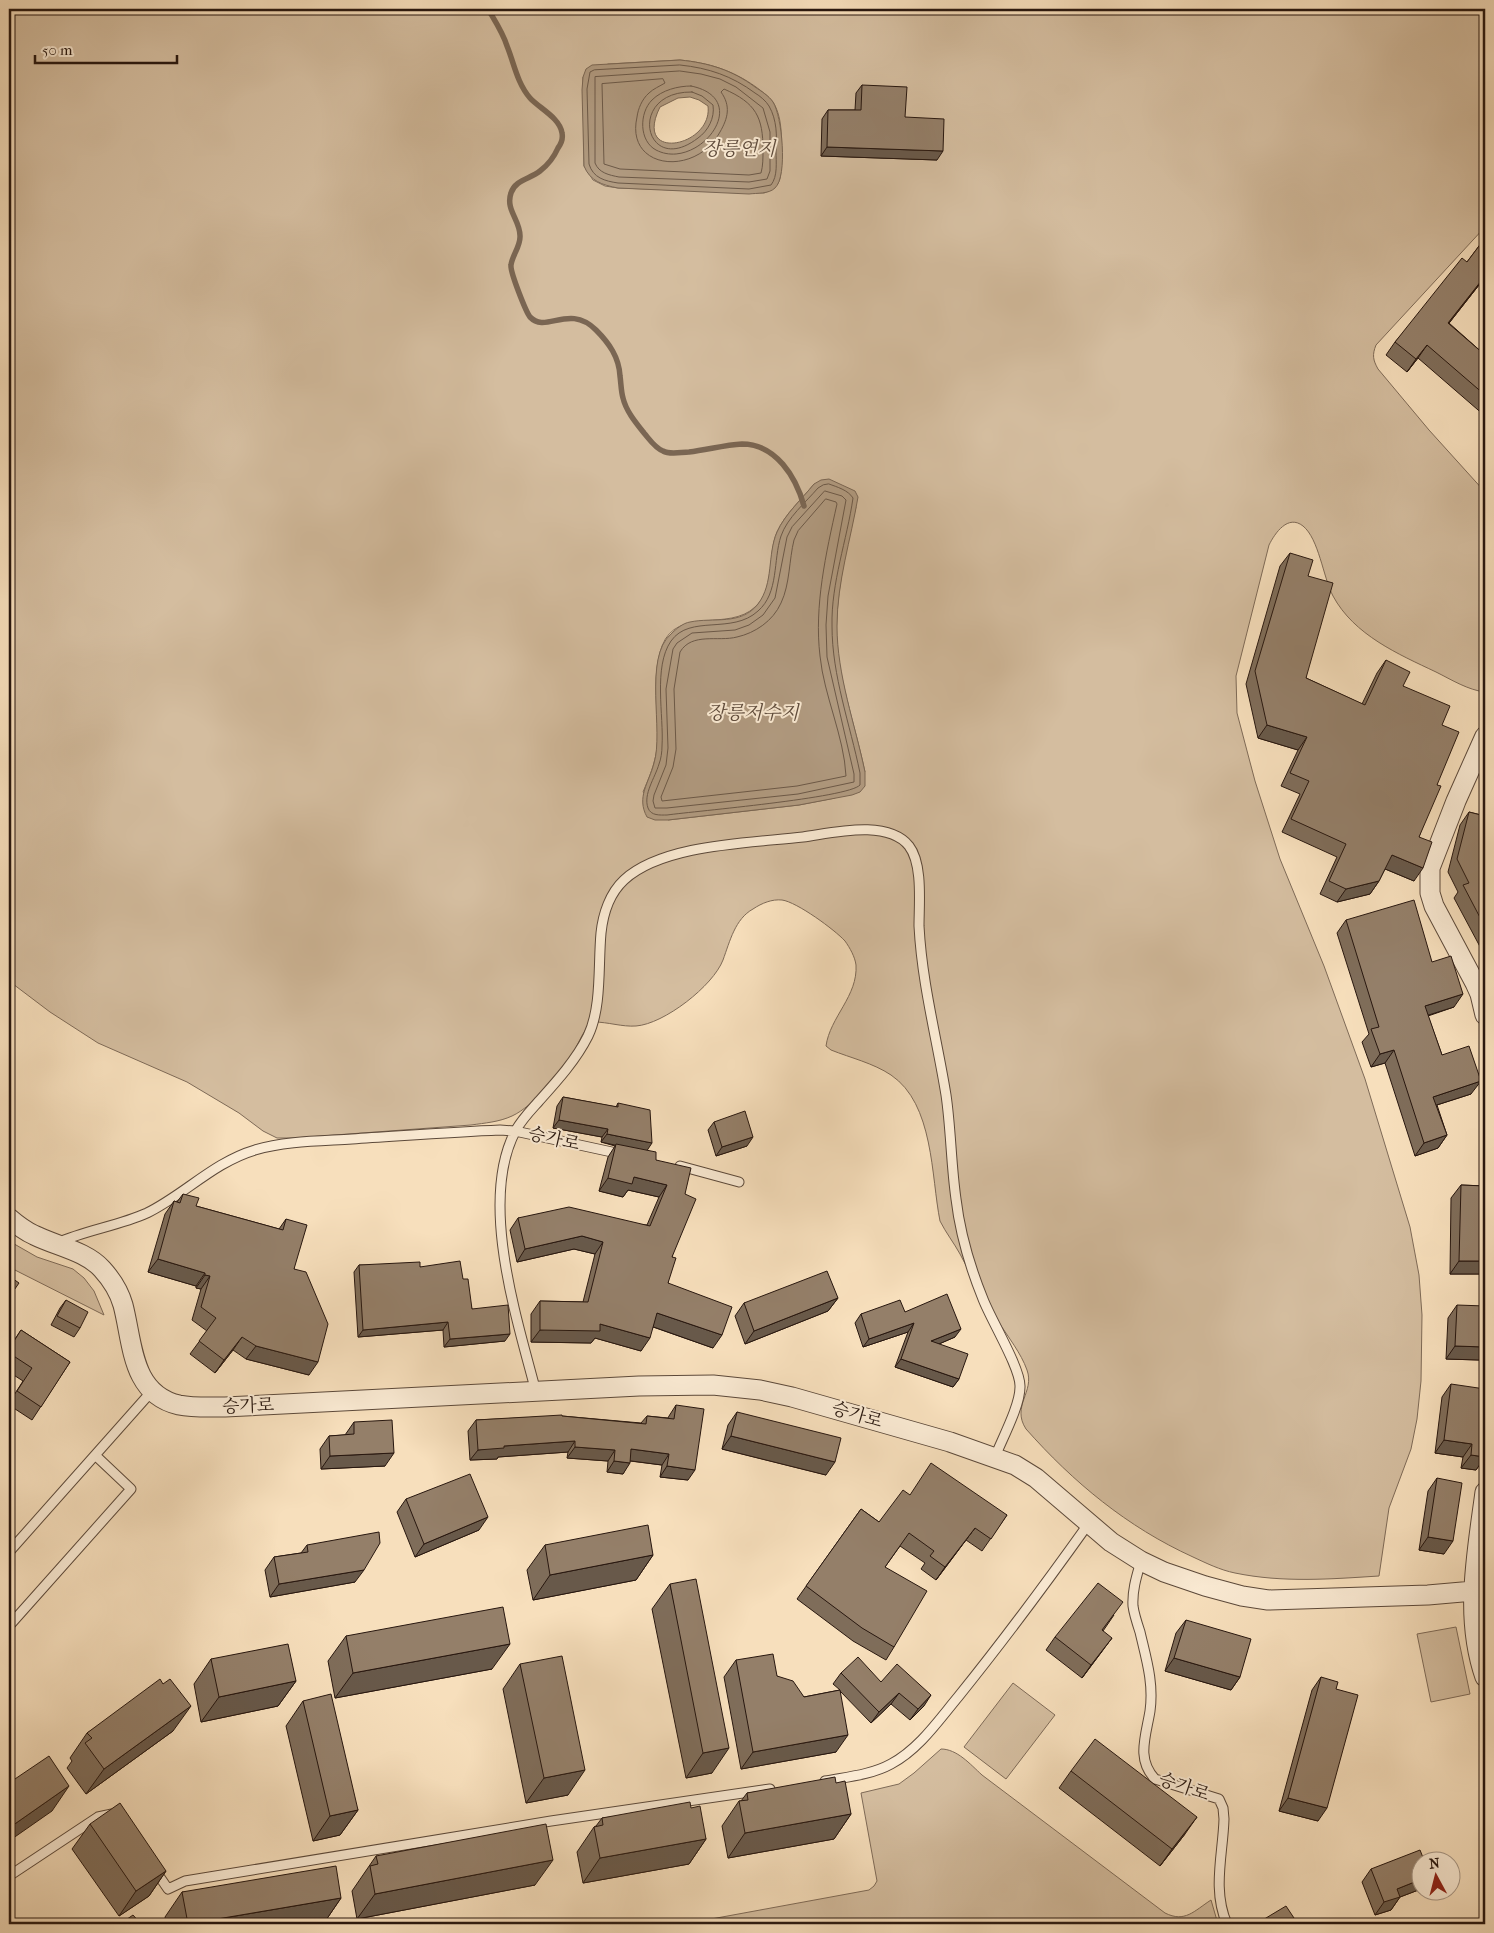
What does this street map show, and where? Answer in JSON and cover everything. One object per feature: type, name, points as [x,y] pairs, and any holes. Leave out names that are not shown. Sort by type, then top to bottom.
[{"type":"street","points":[[1485,736],[1456,801],[1430,868],[1429,881],[1434,906],[1475,982],[1485,1015]]},
{"type":"street","name":"승가로","points":[[9,1218],[33,1235],[84,1256],[100,1267],[114,1284],[123,1305],[128,1336],[140,1374],[152,1391],[178,1405],[197,1407],[430,1398],[639,1386],[713,1385],[760,1390],[792,1397],[932,1436],[1015,1465],[1036,1478],[1112,1542],[1141,1561],[1164,1572],[1206,1586],[1242,1596],[1268,1600],[1311,1600],[1479,1591]]},
{"type":"street","points":[[1485,1492],[1476,1640],[1485,1677]]},
{"type":"lane","points":[[515,1131],[527,1114],[567,1068],[588,1036],[592,1026],[595,1005],[602,928],[612,894],[622,881],[652,862],[671,855],[715,847],[849,831],[883,831],[894,834],[912,849],[918,873],[920,938],[924,974],[945,1091],[960,1225],[973,1274],[1020,1378],[1019,1397],[995,1457]]},
{"type":"lane","name":"승가로","points":[[55,1244],[73,1236],[147,1213],[236,1157],[254,1150],[273,1146],[478,1131],[515,1131],[634,1157]]},
{"type":"lane","name":"승가로","points":[[515,1131],[501,1176],[501,1228],[513,1299],[536,1392]]},
{"type":"lane","points":[[667,1163],[711,1173],[739,1182]]},
{"type":"lane","points":[[9,1552],[152,1391]]},
{"type":"lane","points":[[9,1626],[131,1489],[95,1455]]},
{"type":"lane","points":[[818,1782],[872,1772],[890,1765],[920,1742],[1021,1617],[1089,1523]]},
{"type":"lane","name":"승가로","points":[[1141,1561],[1134,1582],[1133,1606],[1149,1668],[1151,1689],[1143,1753],[1145,1764],[1148,1772],[1155,1779],[1219,1799],[1223,1808],[1224,1818],[1219,1895],[1226,1924]]},
{"type":"lane","points":[[149,1859],[168,1889],[185,1880],[781,1787]]},
{"type":"lane","points":[[9,1876],[98,1817],[110,1814],[122,1817]]},
{"type":"shaded area","points":[[9,9],[1485,9],[1485,227],[1376,345],[1374,360],[1378,369],[1429,430],[1485,492],[1485,692],[1460,684],[1392,650],[1378,642],[1353,622],[1342,610],[1329,588],[1313,540],[1303,526],[1292,522],[1283,526],[1278,531],[1269,545],[1236,676],[1237,713],[1255,781],[1280,859],[1324,966],[1365,1079],[1410,1227],[1419,1275],[1422,1315],[1421,1381],[1417,1419],[1411,1449],[1389,1508],[1379,1576],[1307,1579],[1271,1578],[1235,1573],[1213,1566],[1146,1532],[1102,1502],[1063,1467],[1026,1429],[1021,1413],[1029,1378],[1027,1370],[1018,1351],[988,1304],[940,1221],[928,1142],[916,1104],[905,1088],[891,1075],[869,1064],[831,1050],[826,1046],[833,1025],[853,987],[855,959],[845,941],[833,930],[806,911],[789,902],[782,900],[771,901],[747,913],[737,925],[718,970],[686,1002],[647,1024],[631,1026],[594,1022],[584,1032],[561,1070],[529,1105],[507,1118],[471,1125],[277,1138],[187,1082],[98,1043],[50,1012],[9,981]],"holes":[[[680,60],[710,65],[729,72],[756,87],[773,102],[777,109],[780,124],[781,169],[779,182],[770,191],[764,193],[618,188],[605,186],[593,180],[584,166],[583,77],[608,64]],[[814,484],[856,507],[838,601],[837,638],[838,656],[844,685],[865,772],[835,798],[799,805],[668,820],[643,792],[650,776],[657,748],[656,684],[658,659],[662,646],[669,634],[679,627],[691,623],[732,618],[744,614],[755,607],[762,599],[769,581],[772,551],[780,525]]]},
{"type":"shaded area","points":[[9,1241],[37,1257],[73,1269],[84,1278],[94,1291],[104,1315],[9,1267]]},
{"type":"shaded area","points":[[1456,1627],[1470,1694],[1431,1702],[1417,1634]]},
{"type":"shaded area","points":[[1013,1683],[1055,1715],[1006,1779],[964,1747]]},
{"type":"shaded area","points":[[941,1749],[963,1758],[982,1775],[1165,1913],[1178,1917],[1184,1916],[1194,1912],[1211,1900],[1218,1924],[684,1924],[869,1890],[877,1881],[861,1793],[899,1784]]},
{"type":"water","name":"장릉연지","points":[[680,60],[720,68],[746,81],[773,102],[779,120],[782,159],[779,181],[775,188],[766,192],[749,194],[618,188],[602,184],[593,179],[584,166],[582,90],[586,69],[592,65]],"holes":[[[690,97],[708,106],[706,120],[699,131],[688,139],[675,143],[664,142],[656,136],[654,125],[660,107],[678,98]]]},
{"type":"water","name":"장릉저수지","points":[[829,479],[855,491],[858,497],[839,593],[837,626],[843,681],[865,772],[865,786],[860,792],[852,795],[799,805],[668,820],[655,820],[647,817],[644,810],[643,796],[654,763],[656,749],[656,677],[658,660],[663,645],[677,628],[685,624],[735,618],[751,611],[758,604],[766,587],[774,541],[780,525],[814,484],[821,480]]},
{"type":"building","points":[[862,85],[907,87],[905,117],[944,119],[943,151],[827,147],[828,110],[861,110]]},
{"type":"building","points":[[1485,238],[1485,276],[1448,323],[1485,355],[1485,395],[1427,345],[1416,359],[1395,342],[1462,258],[1467,262]]},
{"type":"building","points":[[1290,553],[1313,560],[1308,576],[1333,583],[1306,678],[1365,705],[1386,660],[1410,672],[1403,686],[1450,706],[1442,725],[1459,732],[1437,785],[1441,786],[1419,837],[1432,842],[1423,868],[1392,855],[1379,881],[1346,889],[1329,881],[1346,844],[1291,819],[1309,781],[1290,773],[1307,737],[1267,725],[1255,671]]},
{"type":"building","points":[[1469,812],[1485,816],[1485,927],[1463,885],[1469,883],[1457,859]]},
{"type":"building","points":[[1414,900],[1432,962],[1451,956],[1463,994],[1425,1006],[1442,1055],[1469,1046],[1481,1081],[1433,1097],[1447,1135],[1424,1143],[1394,1050],[1380,1054],[1371,1029],[1379,1027],[1346,920]]},
{"type":"building","points":[[563,1097],[618,1107],[618,1103],[650,1110],[652,1143],[607,1134],[608,1129],[559,1120]]},
{"type":"building","points":[[745,1111],[753,1137],[722,1147],[714,1122]]},
{"type":"building","points":[[616,1144],[656,1152],[656,1160],[691,1168],[685,1194],[696,1199],[672,1257],[676,1258],[668,1283],[732,1307],[722,1335],[657,1313],[650,1338],[600,1324],[600,1331],[540,1330],[540,1301],[588,1302],[603,1242],[582,1236],[525,1249],[518,1218],[569,1207],[650,1226],[667,1185],[634,1177],[632,1184],[608,1178]]},
{"type":"building","points":[[1461,1185],[1485,1186],[1485,1261],[1459,1261]]},
{"type":"building","points":[[183,1194],[199,1198],[196,1206],[283,1230],[286,1219],[307,1225],[294,1269],[306,1272],[328,1324],[318,1362],[256,1346],[242,1337],[224,1360],[199,1341],[216,1318],[201,1307],[210,1276],[158,1259],[174,1201],[180,1203]]},
{"type":"building","points":[[460,1261],[463,1279],[468,1279],[472,1309],[508,1305],[510,1334],[450,1339],[448,1322],[363,1330],[359,1265],[420,1262],[420,1267]]},
{"type":"building","points":[[827,1271],[838,1298],[754,1331],[744,1303]]},
{"type":"building","points":[[9,1276],[19,1283],[10,1296],[9,1296]]},
{"type":"building","points":[[947,1294],[961,1329],[931,1341],[968,1354],[959,1379],[901,1359],[914,1323],[869,1339],[861,1314],[900,1300],[905,1312]]},
{"type":"building","points":[[66,1300],[88,1312],[80,1328],[57,1316]]},
{"type":"building","points":[[1457,1305],[1485,1306],[1485,1347],[1455,1346]]},
{"type":"building","points":[[21,1330],[70,1362],[41,1407],[17,1391],[32,1368],[9,1353],[9,1349]]},
{"type":"building","points":[[1451,1384],[1485,1389],[1485,1457],[1471,1455],[1472,1444],[1444,1440]]},
{"type":"building","points":[[676,1405],[704,1409],[695,1470],[667,1466],[669,1454],[631,1449],[630,1463],[614,1461],[615,1450],[575,1447],[575,1441],[504,1446],[504,1448],[478,1450],[476,1420],[562,1415],[646,1424],[647,1416],[674,1419]]},
{"type":"building","points":[[737,1412],[841,1438],[835,1462],[731,1436]]},
{"type":"building","points":[[392,1420],[394,1453],[330,1456],[329,1436],[354,1434],[354,1422]]},
{"type":"building","points":[[931,1463],[1007,1515],[991,1539],[975,1528],[945,1567],[930,1556],[934,1551],[909,1533],[885,1567],[927,1591],[894,1647],[862,1628],[806,1586],[861,1509],[879,1522],[903,1490],[910,1495]]},
{"type":"building","points":[[470,1474],[488,1517],[424,1544],[406,1499]]},
{"type":"building","points":[[1437,1478],[1462,1483],[1453,1541],[1428,1537]]},
{"type":"building","points":[[648,1525],[653,1555],[550,1575],[545,1545]]},
{"type":"building","points":[[379,1532],[380,1543],[364,1570],[279,1584],[274,1557],[308,1552],[307,1545]]},
{"type":"building","points":[[696,1579],[729,1748],[703,1753],[670,1584]]},
{"type":"building","points":[[1098,1583],[1123,1602],[1102,1630],[1112,1638],[1091,1665],[1055,1637]]},
{"type":"building","points":[[503,1607],[510,1644],[353,1673],[346,1636]]},
{"type":"building","points":[[1186,1620],[1251,1639],[1240,1677],[1174,1658]]},
{"type":"building","points":[[288,1644],[296,1681],[219,1697],[211,1659]]},
{"type":"building","points":[[773,1654],[777,1676],[793,1681],[804,1697],[840,1690],[848,1735],[753,1752],[736,1660]]},
{"type":"building","points":[[562,1656],[585,1770],[544,1778],[520,1664]]},
{"type":"building","points":[[858,1657],[881,1682],[897,1664],[931,1695],[918,1709],[899,1693],[879,1712],[841,1673]]},
{"type":"building","points":[[1321,1677],[1338,1682],[1336,1689],[1358,1695],[1327,1808],[1288,1798]]},
{"type":"building","points":[[160,1679],[163,1684],[170,1679],[191,1706],[104,1769],[85,1743],[92,1738],[87,1733]]},
{"type":"building","points":[[331,1694],[358,1810],[330,1816],[303,1701]]},
{"type":"building","points":[[1095,1739],[1197,1817],[1172,1849],[1071,1771]]},
{"type":"building","points":[[49,1756],[69,1786],[9,1828],[9,1783]]},
{"type":"building","points":[[835,1777],[836,1783],[845,1781],[851,1814],[745,1833],[739,1801],[748,1800],[747,1793]]},
{"type":"building","points":[[690,1802],[691,1808],[700,1806],[706,1839],[600,1858],[594,1827],[603,1825],[602,1818]]},
{"type":"building","points":[[120,1803],[166,1871],[136,1891],[90,1824]]},
{"type":"building","points":[[546,1824],[553,1860],[375,1894],[370,1866],[378,1864],[376,1856]]},
{"type":"building","points":[[1412,1853],[1412,1883],[1397,1889],[1400,1897],[1384,1902],[1371,1869]]},
{"type":"building","points":[[336,1866],[341,1898],[188,1924],[182,1892]]},
{"type":"building","points":[[1286,1906],[1298,1924],[1256,1924]]},
{"type":"building","points":[[133,1915],[141,1924],[120,1924]]},
{"type":"waterway","points":[[488,9],[499,27],[526,92],[534,102],[553,118],[562,133],[561,143],[555,155],[546,166],[536,174],[519,182],[511,193],[511,210],[520,231],[519,244],[511,269],[530,317],[536,321],[543,322],[577,319],[586,322],[596,330],[609,345],[618,363],[622,395],[626,408],[658,448],[669,453],[676,453],[729,445],[754,445],[765,450],[783,464],[796,484],[804,506]]}]
